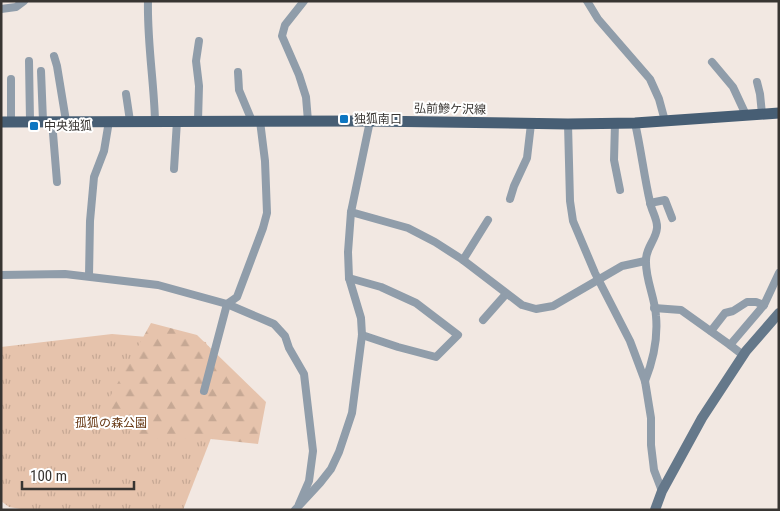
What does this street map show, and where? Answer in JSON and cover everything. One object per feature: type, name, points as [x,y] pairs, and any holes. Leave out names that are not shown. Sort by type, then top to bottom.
[{"type":"main road","name":"弘前鰺ケ沢線","points":[[6,122],[308,121],[568,124],[635,123],[779,112]]},
{"type":"street","points":[[1,9],[16,7],[24,1]]},
{"type":"street","points":[[148,1],[149,50],[155,121]]},
{"type":"street","points":[[304,1],[285,25],[282,36],[299,75],[306,97],[308,121]]},
{"type":"street","points":[[587,1],[598,19],[650,79],[659,99],[665,121]]},
{"type":"street","points":[[198,121],[199,86],[196,61],[199,40]]},
{"type":"street","points":[[54,56],[58,66],[66,121]]},
{"type":"street","points":[[29,61],[30,122]]},
{"type":"street","points":[[712,62],[733,87],[746,115]]},
{"type":"street","points":[[41,71],[57,182]]},
{"type":"street","points":[[204,391],[227,304],[237,297],[267,213],[265,161],[256,121],[238,90],[238,72]]},
{"type":"street","points":[[6,122],[11,79]]},
{"type":"street","points":[[757,82],[762,114]]},
{"type":"street","points":[[126,94],[130,121]]},
{"type":"street","points":[[89,276],[90,221],[94,177],[104,150],[110,121]]},
{"type":"street","points":[[174,169],[177,121]]},
{"type":"street","points":[[297,507],[331,469],[339,452],[352,413],[362,335],[361,318],[349,278],[348,252],[351,212],[370,122]]},
{"type":"street","points":[[614,123],[614,160],[620,190]]},
{"type":"street","points":[[635,123],[650,203],[658,226],[647,250],[646,261],[648,281],[656,316],[656,337],[651,365],[645,380]]},
{"type":"street","points":[[510,199],[527,158],[530,124]]},
{"type":"street","points":[[568,124],[570,201],[573,221],[580,240],[630,341],[645,380],[651,418],[651,445],[654,470],[662,491]]},
{"type":"street","points":[[650,203],[665,200],[672,218]]},
{"type":"street","points":[[351,212],[408,228],[435,242],[463,260],[522,305],[536,309],[554,306],[622,266],[646,261]]},
{"type":"street","points":[[463,260],[488,220]]},
{"type":"street","points":[[730,345],[764,305],[779,274]]},
{"type":"street","points":[[1,275],[89,276],[123,282],[158,285],[227,304],[274,324],[285,336],[289,348],[304,374],[313,451],[309,481],[297,507]]},
{"type":"street","points":[[349,278],[381,287],[416,303],[458,335],[436,357],[362,335]]},
{"type":"street","points":[[482,320],[506,294]]},
{"type":"street","points":[[710,331],[725,313],[733,311],[747,302],[756,302],[764,305]]},
{"type":"street","points":[[654,308],[681,310],[743,355]]},
{"type":"street","points":[[655,510],[662,491],[702,418],[743,355],[779,313]]},
{"type":"green space","points":[[151,323],[197,335],[266,402],[258,444],[211,439],[137,439],[106,404]]},
{"type":"green space","name":"孤狐の森公園","points":[[112,334],[206,342],[220,415],[183,510],[27,510],[9,507],[1,501],[1,347]]},
{"type":"place","name":"独狐南口","points":[[344,119]]},
{"type":"place","name":"中央独狐","points":[[34,126]]}]
